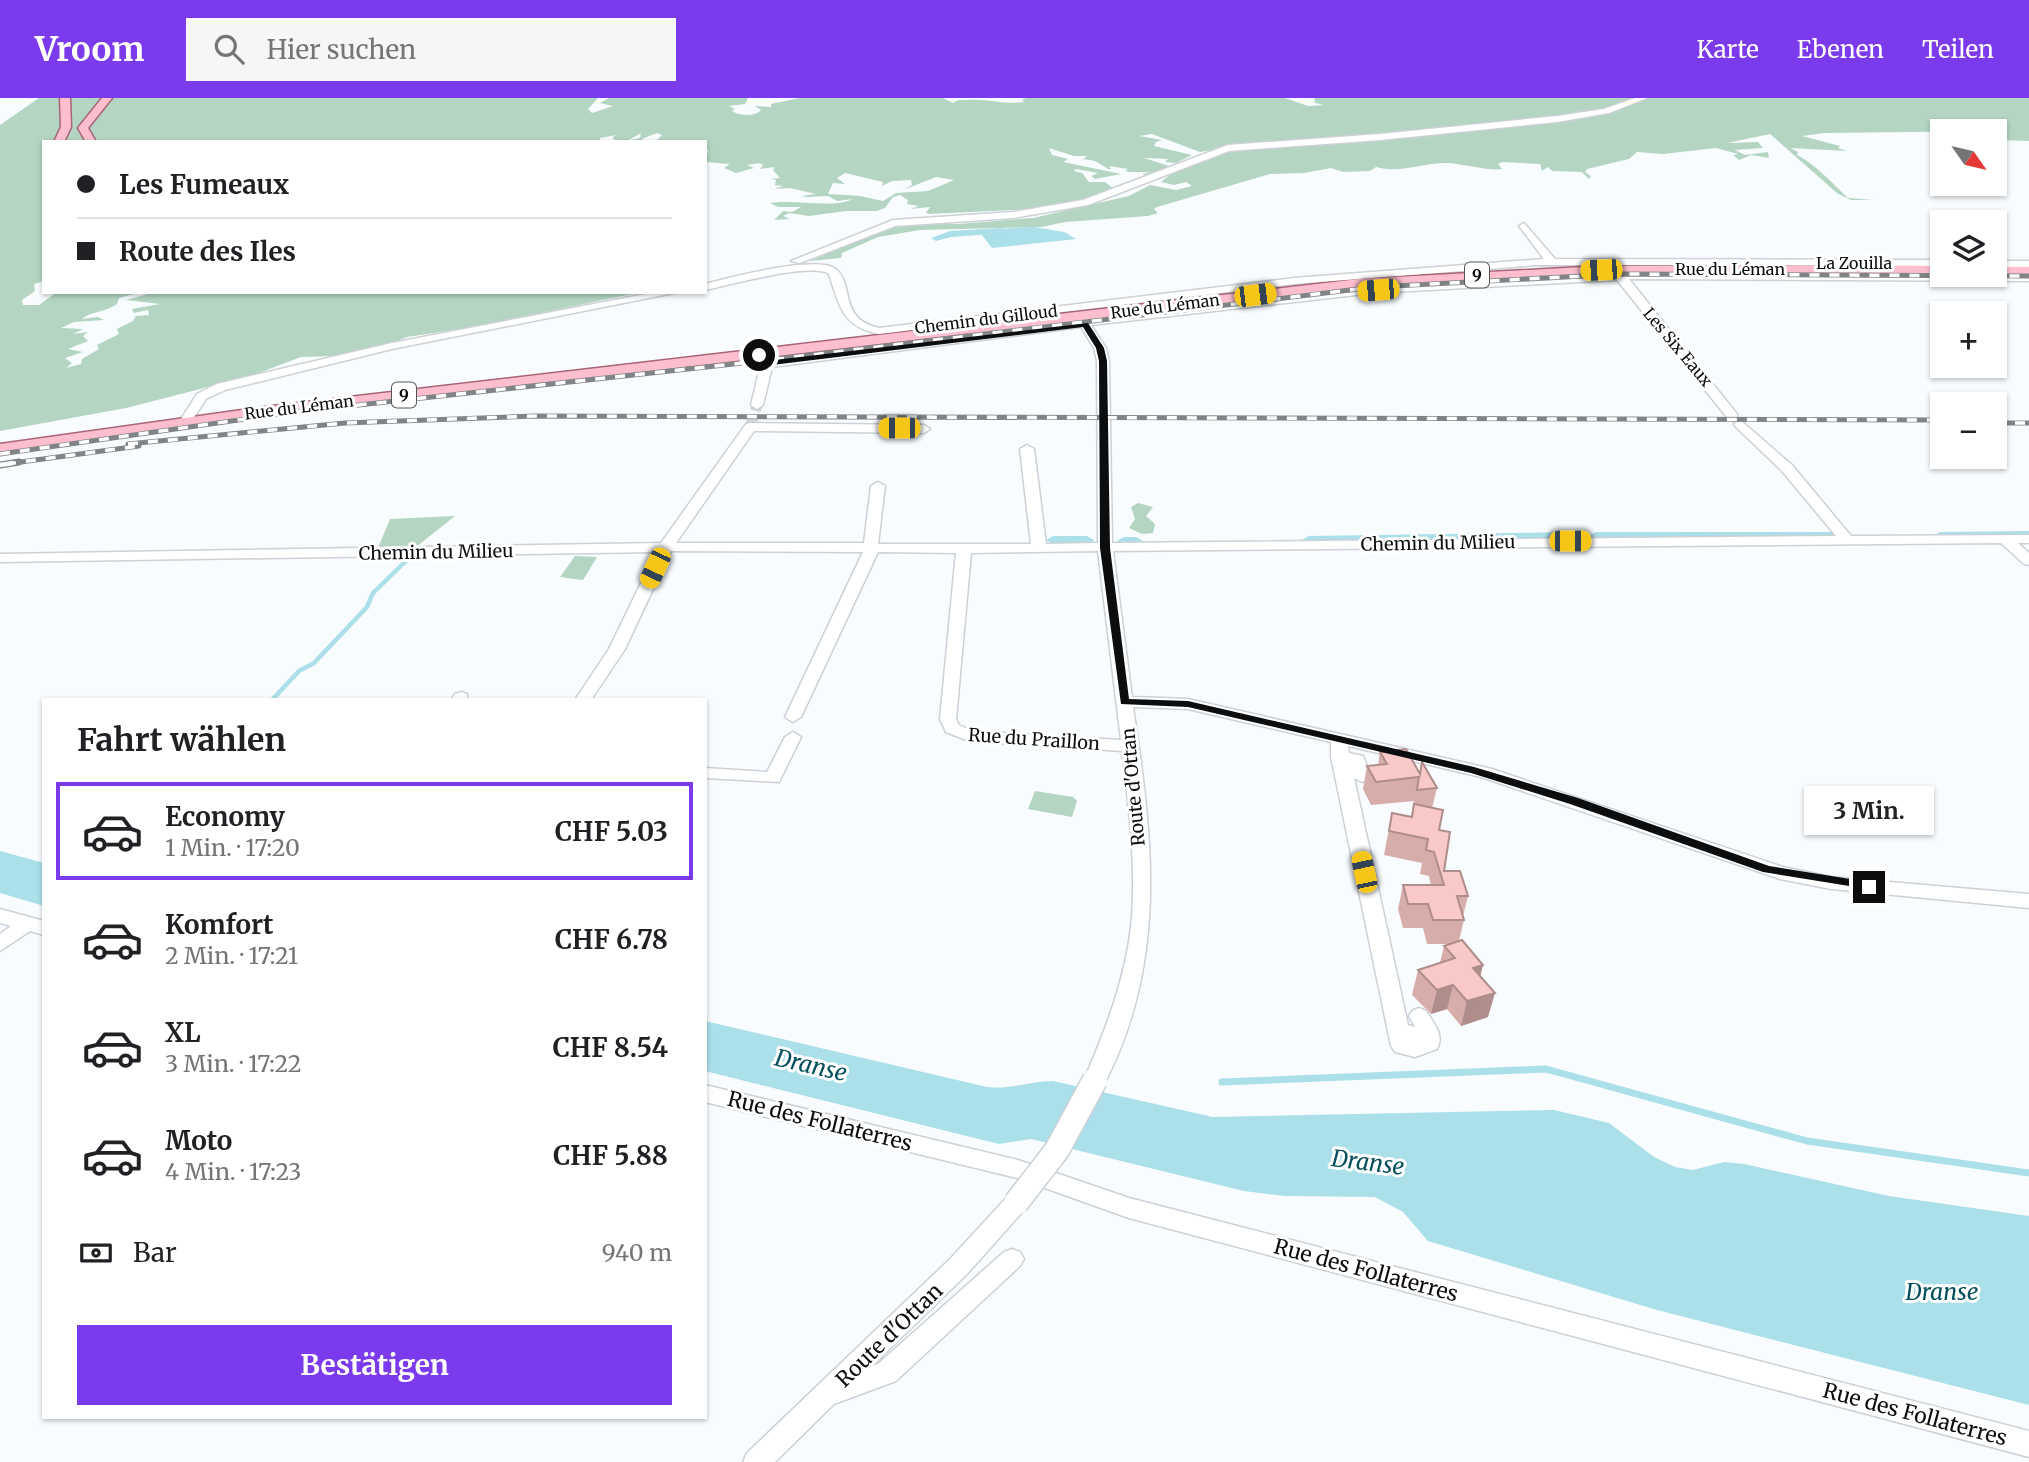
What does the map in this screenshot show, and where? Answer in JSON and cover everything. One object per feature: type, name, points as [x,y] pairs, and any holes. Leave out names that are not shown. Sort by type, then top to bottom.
[{"type":"main road","points":[[60,140],[66,127],[65,98]]},
{"type":"main road","points":[[90,140],[83,128],[107,98]]},
{"type":"main road","name":"Rue du Léman","points":[[0,447],[209,415],[599,373],[762,360],[1308,288],[1557,265],[1930,271]]},
{"type":"main road","points":[[2007,271],[2029,271]]},
{"type":"street","points":[[707,286],[748,277],[888,223],[929,218],[1013,215],[1085,203],[1228,148],[1419,133],[1585,115],[1643,98]]},
{"type":"street","points":[[1524,226],[1557,265]]},
{"type":"street","name":"La Zouilla","points":[[1557,265],[1930,263]]},
{"type":"street","points":[[2007,264],[2029,264]]},
{"type":"street","name":"Chemin du Gilloud","points":[[748,277],[815,265],[827,266],[834,272],[853,322],[863,329],[886,331],[1294,281],[1557,265]]},
{"type":"street","points":[[757,405],[762,360],[1361,291],[1488,281],[1621,277],[2029,278]]},
{"type":"street","name":"Les Six Eaux","points":[[1621,277],[1737,421],[1787,468],[1846,539]]},
{"type":"street","points":[[187,418],[203,395],[228,385],[391,346],[664,294]]},
{"type":"street","name":"Route d'Ottan","points":[[756,1462],[959,1266],[1016,1203],[1056,1150],[1098,1071],[1131,976],[1142,908],[1130,746],[1105,548],[1103,361],[1100,348],[1085,324]]},
{"type":"street","points":[[209,415],[207,395],[228,385]]},
{"type":"street","points":[[584,698],[617,649],[665,548],[750,427],[923,429]]},
{"type":"street","points":[[1027,449],[1039,547]]},
{"type":"street","points":[[793,717],[871,549],[878,486]]},
{"type":"street","points":[[1210,539],[1295,540]]},
{"type":"street","points":[[2005,539],[2029,561]]},
{"type":"street","name":"Chemin du Milieu","points":[[0,558],[665,548],[964,550],[1039,547],[2029,539]]},
{"type":"street","name":"Rue du Praillon","points":[[964,550],[948,719],[952,728],[969,736],[1130,746]]},
{"type":"street","points":[[1124,702],[1188,704],[1340,748],[1517,782],[1780,873],[1850,885],[2029,901]]},
{"type":"street","points":[[707,773],[773,778],[793,737]]},
{"type":"street","points":[[1340,748],[1357,760],[1362,777]]},
{"type":"street","points":[[1340,748],[1401,1038],[1415,1049],[1430,1043],[1429,1033],[1419,1016]]},
{"type":"street","points":[[0,916],[35,926]]},
{"type":"street","points":[[0,944],[35,926]]},
{"type":"street","name":"Rue des Follaterres","points":[[707,1093],[1018,1169],[1129,1208],[2029,1444]]},
{"type":"street","points":[[828,1395],[887,1373],[1012,1259]]},
{"type":"green space","points":[[39,98],[598,98],[588,109],[592,113],[613,106],[600,103],[609,98],[748,98],[745,104],[729,106],[735,109],[732,111],[735,113],[747,115],[761,110],[755,106],[771,107],[771,104],[800,98],[943,98],[953,103],[958,100],[974,100],[1017,103],[1024,102],[1022,100],[1026,98],[1285,98],[1308,106],[1324,105],[1315,103],[1314,98],[2029,98],[2029,141],[2007,140],[2007,119],[1930,119],[1930,132],[1825,133],[1802,136],[1840,146],[1838,148],[1847,151],[1790,148],[1798,152],[1797,155],[1817,169],[1848,198],[1873,200],[1851,200],[1837,193],[1770,134],[1727,143],[1758,142],[1763,148],[1735,150],[1745,155],[1768,152],[1769,158],[1751,155],[1739,160],[1733,155],[1738,154],[1716,148],[1663,154],[1637,152],[1629,159],[1587,169],[1585,172],[1591,176],[1589,179],[1582,172],[1552,171],[1548,167],[1542,171],[1540,164],[1502,162],[1498,164],[1502,169],[1439,163],[1403,169],[1376,167],[1370,171],[1343,172],[1331,168],[1304,173],[1270,174],[1157,207],[1154,209],[1158,213],[1148,216],[1065,222],[1042,227],[920,230],[878,237],[842,253],[841,258],[810,261],[889,227],[909,223],[958,224],[1033,218],[1129,196],[1150,185],[1176,190],[1192,186],[1186,182],[1174,185],[1161,182],[1171,174],[1204,159],[1257,143],[1200,152],[1152,134],[1139,136],[1162,140],[1154,146],[1192,155],[1176,163],[1165,162],[1168,159],[1144,158],[1169,166],[1146,175],[1142,174],[1150,172],[1130,172],[1125,171],[1128,169],[1109,166],[1111,169],[1108,169],[1095,161],[1083,159],[1087,156],[1074,156],[1049,148],[1052,155],[1068,159],[1063,162],[1121,174],[1095,179],[1091,176],[1098,173],[1076,169],[1074,171],[1082,173],[1089,182],[1105,182],[1115,190],[1083,200],[1036,209],[929,214],[926,213],[930,207],[910,209],[919,206],[907,204],[908,200],[900,195],[893,197],[885,208],[877,211],[846,211],[809,216],[789,213],[783,216],[790,219],[774,220],[783,211],[792,212],[801,207],[778,207],[770,203],[824,204],[853,199],[837,201],[828,196],[802,196],[816,194],[790,188],[775,189],[783,186],[775,185],[776,180],[771,179],[780,178],[773,170],[775,167],[760,169],[763,165],[759,163],[747,165],[754,168],[736,173],[724,168],[730,164],[707,162],[707,140],[657,140],[662,135],[657,133],[643,140],[631,140],[640,138],[641,133],[629,140],[613,140],[616,135],[600,140],[42,140],[42,282],[34,284],[35,291],[22,300],[23,305],[39,305],[54,294],[134,294],[119,298],[113,307],[82,319],[98,317],[104,320],[74,322],[61,328],[83,329],[73,334],[88,332],[83,336],[88,341],[68,349],[83,352],[65,358],[72,363],[66,368],[81,364],[82,359],[99,349],[97,345],[119,334],[117,329],[133,321],[136,316],[149,315],[148,310],[134,313],[132,309],[160,304],[126,300],[148,294],[632,294],[473,327],[407,337],[386,345],[334,356],[301,357],[251,376],[126,408],[0,431],[0,125]],"holes":[[[845,173],[883,182],[882,186],[892,181],[911,180],[912,185],[903,190],[936,177],[954,180],[928,191],[896,193],[883,201],[828,194],[833,183],[845,184],[837,178]]]},
{"type":"green space","points":[[1138,503],[1153,507],[1146,516],[1155,524],[1153,533],[1142,534],[1129,528],[1135,519],[1131,507]]},
{"type":"green space","points":[[455,516],[416,547],[378,548],[390,519]]},
{"type":"green space","points":[[575,556],[597,557],[583,580],[560,577]]},
{"type":"green space","points":[[1035,791],[1073,797],[1077,801],[1072,817],[1028,809]]},
{"type":"water","points":[[1034,227],[1064,232],[1076,239],[992,248],[978,230]]},
{"type":"water","points":[[0,851],[42,862],[42,905],[0,893]]},
{"type":"water","name":"Dranse","points":[[707,1021],[987,1087],[1053,1081],[1213,1117],[1554,1110],[1609,1123],[1654,1157],[1675,1167],[1693,1170],[1724,1162],[1744,1164],[1889,1196],[2029,1216],[2029,1405],[1657,1310],[1428,1241],[1403,1212],[1375,1197],[1285,1196],[1244,1191],[1031,1139],[999,1144],[707,1071]]},
{"type":"building","points":[[1406,749],[1420,774],[1422,762],[1437,788],[1417,790],[1419,777],[1376,782],[1367,766],[1387,764],[1380,752]]},
{"type":"building","points":[[1414,804],[1443,810],[1439,830],[1450,832],[1444,871],[1460,871],[1468,896],[1457,896],[1464,920],[1433,920],[1428,904],[1408,904],[1403,885],[1444,885],[1434,852],[1426,850],[1428,839],[1389,831],[1392,813],[1412,817]]},
{"type":"building","points":[[1462,940],[1483,965],[1473,968],[1495,993],[1467,1001],[1453,985],[1437,990],[1418,970],[1455,958],[1444,946]]},
{"type":"waterway","points":[[936,238],[950,234],[1001,231]]},
{"type":"waterway","points":[[1940,536],[2029,535]]},
{"type":"waterway","points":[[1309,540],[1583,536]]},
{"type":"waterway","points":[[1596,536],[1837,536]]},
{"type":"waterway","points":[[1053,540],[1087,540]]},
{"type":"waterway","points":[[1124,541],[1136,541]]},
{"type":"waterway","points":[[274,698],[299,671],[314,663],[367,607],[373,593],[408,559]]},
{"type":"waterway","points":[[1222,1082],[1546,1069],[1807,1141],[2029,1173]]},
{"type":"tunnel","points":[[750,427],[757,405]]},
{"type":"railway","points":[[0,454],[294,412],[761,361],[1375,287],[1621,274],[2029,276]]},
{"type":"railway","points":[[128,444],[345,423],[534,416],[1930,420]]},
{"type":"railway","points":[[2007,423],[2029,423]]},
{"type":"railway","points":[[8,464],[139,446]]},
{"type":"railway","points":[[8,464],[19,462]]},
{"type":"railway","points":[[0,465],[8,464]]},
{"type":"route","points":[[759,355],[764,364],[1085,324],[1100,348],[1103,361],[1102,474],[1105,548],[1124,702],[1188,704],[1474,770],[1574,801],[1767,870],[1831,883],[1869,887]]}]
